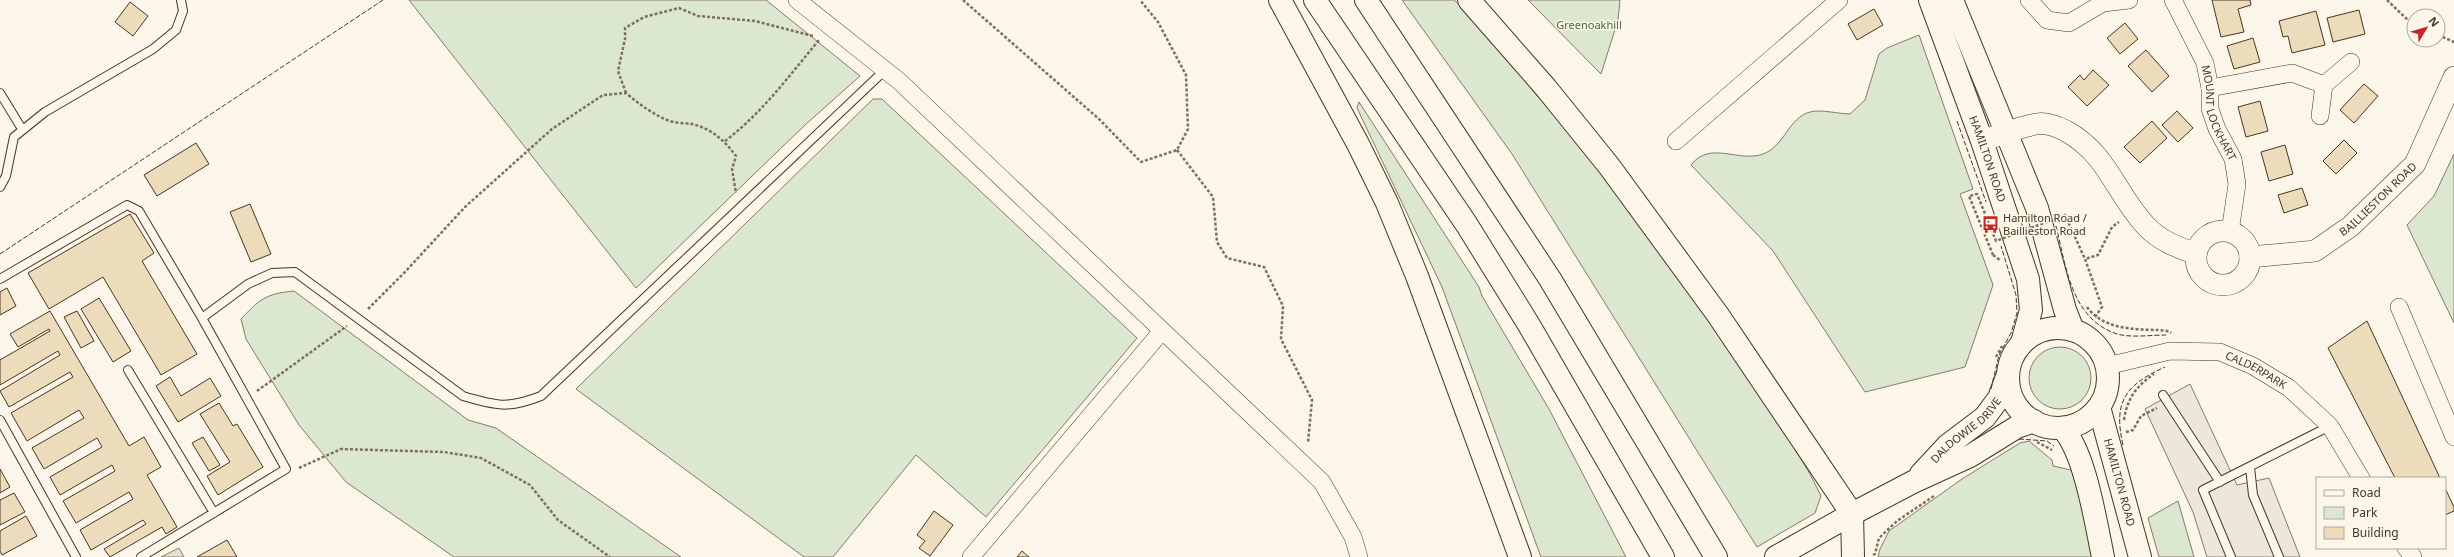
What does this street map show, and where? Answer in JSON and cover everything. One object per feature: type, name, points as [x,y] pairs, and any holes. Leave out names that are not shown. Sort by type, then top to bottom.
[{"type":"main road","points":[[1266,0],[1329,90]]},
{"type":"main road","points":[[1280,0],[1329,90],[1390,210],[1520,557]]},
{"type":"main road","points":[[1315,0],[1467,226],[1568,390],[1663,557]]},
{"type":"main road","points":[[1366,0],[1494,191],[1604,368],[1716,557]]},
{"type":"main road","points":[[1469,0],[1546,88],[1667,242],[1852,514],[1861,556]]},
{"type":"main road","name":"HAMILTON ROAD","points":[[1930,0],[1982,141],[2028,279],[2031,310],[2022,343]]},
{"type":"main road","points":[[1952,0],[2008,133],[2037,208],[2065,310],[2073,330]]},
{"type":"main road","points":[[2063,328],[2073,330],[2090,338],[2099,349],[2107,366],[2106,392],[2099,407],[2088,418],[2062,428],[2045,426],[2024,414],[2015,403],[2010,390],[2008,373],[2011,362],[2022,343],[2033,334],[2048,329],[2063,328]]},
{"type":"main road","points":[[1604,368],[1710,557]]},
{"type":"main road","name":"DALDOWIE DRIVE","points":[[1913,482],[1948,445],[1985,417],[1999,398],[2008,373]]},
{"type":"main road","name":"HAMILTON ROAD","points":[[2099,407],[2140,557]]},
{"type":"main road","points":[[1776,557],[1852,514],[1913,482],[1970,456],[2017,427],[2034,421]]},
{"type":"main road","points":[[2062,428],[2074,446],[2090,498],[2103,557]]},
{"type":"street","points":[[797,0],[885,70],[1306,466],[1322,482],[1353,537],[1359,557]]},
{"type":"street","points":[[1676,141],[1839,0]]},
{"type":"street","points":[[2029,0],[2047,20],[2069,23],[2103,3],[2129,0]]},
{"type":"street","name":"MOUNT LOCKHART","points":[[2173,0],[2205,63],[2210,88],[2210,109],[2217,129],[2233,159],[2237,184],[2230,232]]},
{"type":"street","points":[[2320,116],[2324,85],[2351,62]]},
{"type":"street","points":[[2210,88],[2292,73],[2324,85]]},
{"type":"street","name":"BAILLIESTON ROAD","points":[[2250,257],[2315,251],[2351,226],[2415,164],[2454,77]]},
{"type":"street","points":[[1982,141],[2043,124],[2061,128],[2076,136],[2102,161],[2134,212],[2157,237],[2172,245],[2196,254]]},
{"type":"street","points":[[2214,232],[2230,232],[2244,241],[2250,257],[2246,273],[2238,280],[2226,285],[2214,284],[2205,279],[2197,268],[2196,254],[2202,240],[2214,232]]},
{"type":"street","points":[[2399,306],[2454,437]]},
{"type":"street","points":[[972,557],[1162,331]]},
{"type":"street","name":"CALDERPARK","points":[[2107,366],[2170,351],[2220,352],[2253,366],[2289,388],[2330,426],[2360,477]]},
{"type":"street","points":[[2407,549],[2413,557]]},
{"type":"lane","points":[[0,187],[6,176],[14,137],[22,129],[45,112],[153,49],[176,30],[183,11],[181,0]]},
{"type":"lane","points":[[202,318],[248,284],[272,273],[295,272],[464,396],[489,404],[518,405],[541,396],[885,70]]},
{"type":"lane","points":[[0,93],[22,129]]},
{"type":"lane","points":[[0,279],[127,205],[139,211],[248,398],[286,469],[142,557]]},
{"type":"lane","points":[[128,370],[214,513]]},
{"type":"lane","points":[[2164,396],[2220,482]]},
{"type":"lane","points":[[0,420],[76,557]]},
{"type":"lane","points":[[2232,557],[2203,490],[2330,426]]},
{"type":"lane","points":[[2250,467],[2254,495],[2279,557]]},
{"type":"path","points":[[963,0],[1099,119],[1140,162],[1177,150],[1188,129],[1186,75],[1158,22],[1140,0]]},
{"type":"path","points":[[2387,0],[2406,18]]},
{"type":"path","points":[[725,141],[747,125],[764,107],[820,38],[755,21],[698,16],[678,8],[644,17],[625,28],[625,39],[618,71],[626,93],[642,107],[669,121],[692,124],[710,130],[725,141],[736,156],[732,170],[739,209]]},
{"type":"path","points":[[248,398],[359,318],[406,272],[465,207],[552,129],[603,95],[626,93]]},
{"type":"path","points":[[1177,150],[1213,197],[1217,242],[1227,258],[1264,267],[1282,306],[1281,339],[1312,400],[1306,466]]},
{"type":"path","points":[[1993,255],[1969,196],[1977,194],[1996,241],[2065,215],[2085,259],[2102,307],[2096,317]]},
{"type":"path","points":[[2085,259],[2098,255],[2112,227],[2134,212]]},
{"type":"path","points":[[2125,433],[2133,430],[2141,416],[2168,403]]},
{"type":"path","points":[[286,469],[298,469],[341,449],[444,452],[481,458],[530,485],[558,520],[610,557]]},
{"type":"path","points":[[1861,556],[1875,554],[1879,538],[1897,521],[1936,495]]},
{"type":"green space","points":[[409,0],[766,0],[860,76],[805,125],[636,288]]},
{"type":"green space","points":[[1402,0],[1454,0],[1472,17],[1618,193],[1753,379],[1810,474],[1821,496],[1815,513],[1757,547],[1512,154]]},
{"type":"green space","name":"Greenoakhill","points":[[1528,0],[1620,0],[1618,20],[1601,74]]},
{"type":"green space","points":[[1919,35],[1973,189],[1960,194],[1993,285],[1965,367],[1865,392],[1773,251],[1691,165],[1699,158],[1707,154],[1716,153],[1754,156],[1763,154],[1777,145],[1796,120],[1810,112],[1819,111],[1850,114],[1865,100],[1879,54],[1887,48]]},
{"type":"green space","points":[[873,99],[882,99],[1137,338],[986,517],[916,455],[833,557],[804,557],[576,389]]},
{"type":"green space","points":[[1359,102],[1479,287],[1482,296],[1549,409],[1626,557],[1541,557],[1442,287],[1357,108]]},
{"type":"green space","points":[[2454,154],[2454,323],[2407,225],[2434,196]]},
{"type":"green space","points":[[294,291],[468,420],[496,428],[681,557],[454,557],[346,482],[299,425],[246,339],[241,319],[258,302],[269,296]]},
{"type":"green space","points":[[2060,347],[2077,352],[2082,356],[2086,361],[2091,378],[2086,395],[2082,400],[2077,404],[2060,409],[2043,404],[2038,400],[2034,395],[2029,378],[2034,361],[2038,356],[2043,352]]},
{"type":"green space","points":[[2029,441],[2052,460],[2053,466],[2071,470],[2079,486],[2094,557],[1878,557],[1880,549],[1889,531],[1962,479],[2020,443]]},
{"type":"green space","points":[[2178,501],[2194,557],[2159,557],[2148,518]]},
{"type":"green space","points":[[179,548],[184,557],[161,557]]},
{"type":"shaded area","points":[[2190,384],[2237,485],[2269,478],[2300,557],[2207,557],[2193,512],[2145,409]]},
{"type":"building","points":[[2212,0],[2250,0],[2251,5],[2238,9],[2244,32],[2221,37]]},
{"type":"building","points":[[130,2],[148,16],[133,36],[115,22]]},
{"type":"building","points":[[1874,9],[1883,25],[1857,40],[1848,24]]},
{"type":"building","points":[[2359,10],[2365,34],[2333,42],[2327,18]]},
{"type":"building","points":[[2316,11],[2325,45],[2292,53],[2288,36],[2283,37],[2279,21]]},
{"type":"building","points":[[2125,23],[2138,39],[2120,54],[2107,38]]},
{"type":"building","points":[[2253,38],[2260,62],[2234,69],[2227,46]]},
{"type":"building","points":[[2146,50],[2169,76],[2152,92],[2128,66]]},
{"type":"building","points":[[2093,70],[2109,85],[2087,106],[2068,87],[2080,75],[2084,80]]},
{"type":"building","points":[[2364,84],[2378,96],[2354,123],[2340,110]]},
{"type":"building","points":[[2260,101],[2268,131],[2246,137],[2238,107]]},
{"type":"building","points":[[2177,111],[2193,128],[2178,142],[2162,125]]},
{"type":"building","points":[[2152,121],[2167,138],[2140,163],[2124,147]]},
{"type":"building","points":[[2344,140],[2357,153],[2336,174],[2323,161]]},
{"type":"building","points":[[196,143],[209,164],[157,196],[144,175]]},
{"type":"building","points":[[2285,145],[2293,174],[2269,181],[2261,152]]},
{"type":"building","points":[[2302,188],[2308,205],[2284,213],[2278,195]]},
{"type":"building","points":[[250,204],[271,254],[251,262],[230,212]]},
{"type":"building","points":[[130,214],[154,253],[142,261],[197,354],[161,375],[103,277],[49,309],[28,273]]},
{"type":"building","points":[[7,288],[16,306],[0,315],[0,292]]},
{"type":"building","points":[[99,298],[131,351],[113,362],[81,309]]},
{"type":"building","points":[[50,311],[129,446],[144,437],[161,467],[147,475],[177,527],[166,534],[162,527],[110,557],[104,549],[146,524],[143,520],[91,550],[80,530],[133,499],[129,492],[76,523],[63,501],[115,471],[112,465],[60,495],[50,477],[102,447],[97,438],[44,469],[32,448],[84,418],[79,410],[27,441],[11,413],[73,377],[70,372],[9,407],[0,391],[60,355],[58,351],[0,385],[0,360],[50,331],[49,329],[18,347],[10,334]]},
{"type":"building","points":[[77,311],[94,341],[81,348],[64,317]]},
{"type":"building","points":[[2367,321],[2440,477],[2394,477],[2328,348]]},
{"type":"building","points":[[170,377],[181,396],[210,378],[221,396],[178,422],[156,386]]},
{"type":"building","points":[[219,403],[233,426],[237,424],[263,467],[218,495],[207,476],[230,462],[200,414]]},
{"type":"building","points":[[203,437],[220,465],[209,471],[192,443]]},
{"type":"building","points":[[0,469],[10,487],[0,493]]},
{"type":"building","points":[[2446,490],[2454,507],[2454,511],[2446,515]]},
{"type":"building","points":[[14,493],[25,512],[0,525],[0,500]]},
{"type":"building","points":[[934,511],[953,525],[930,556],[919,548],[925,541],[917,535]]},
{"type":"building","points":[[26,516],[37,536],[2,555],[0,551],[0,531]]},
{"type":"building","points":[[227,540],[237,557],[197,557]]},
{"type":"building","points":[[1022,551],[1029,557],[1017,557]]},
{"type":"fence","points":[[0,254],[383,0]]},
{"type":"fence","points":[[1957,121],[1986,202]]},
{"type":"fence","points":[[2056,226],[2063,258],[2073,289],[2080,304],[2089,316],[2102,327],[2117,334],[2135,336],[2166,335]]},
{"type":"fence","points":[[1991,389],[1999,355],[2011,333],[2017,313],[2016,295],[2001,246]]},
{"type":"fence","points":[[2123,445],[2120,430],[2120,417],[2121,406],[2125,397],[2131,388],[2140,381],[2165,367]]},
{"type":"fence","points":[[2019,439],[2047,441],[2054,446]]},
{"type":"place","name":"Hamilton Road / Baillieston Road","points":[[1990,224]]}]
